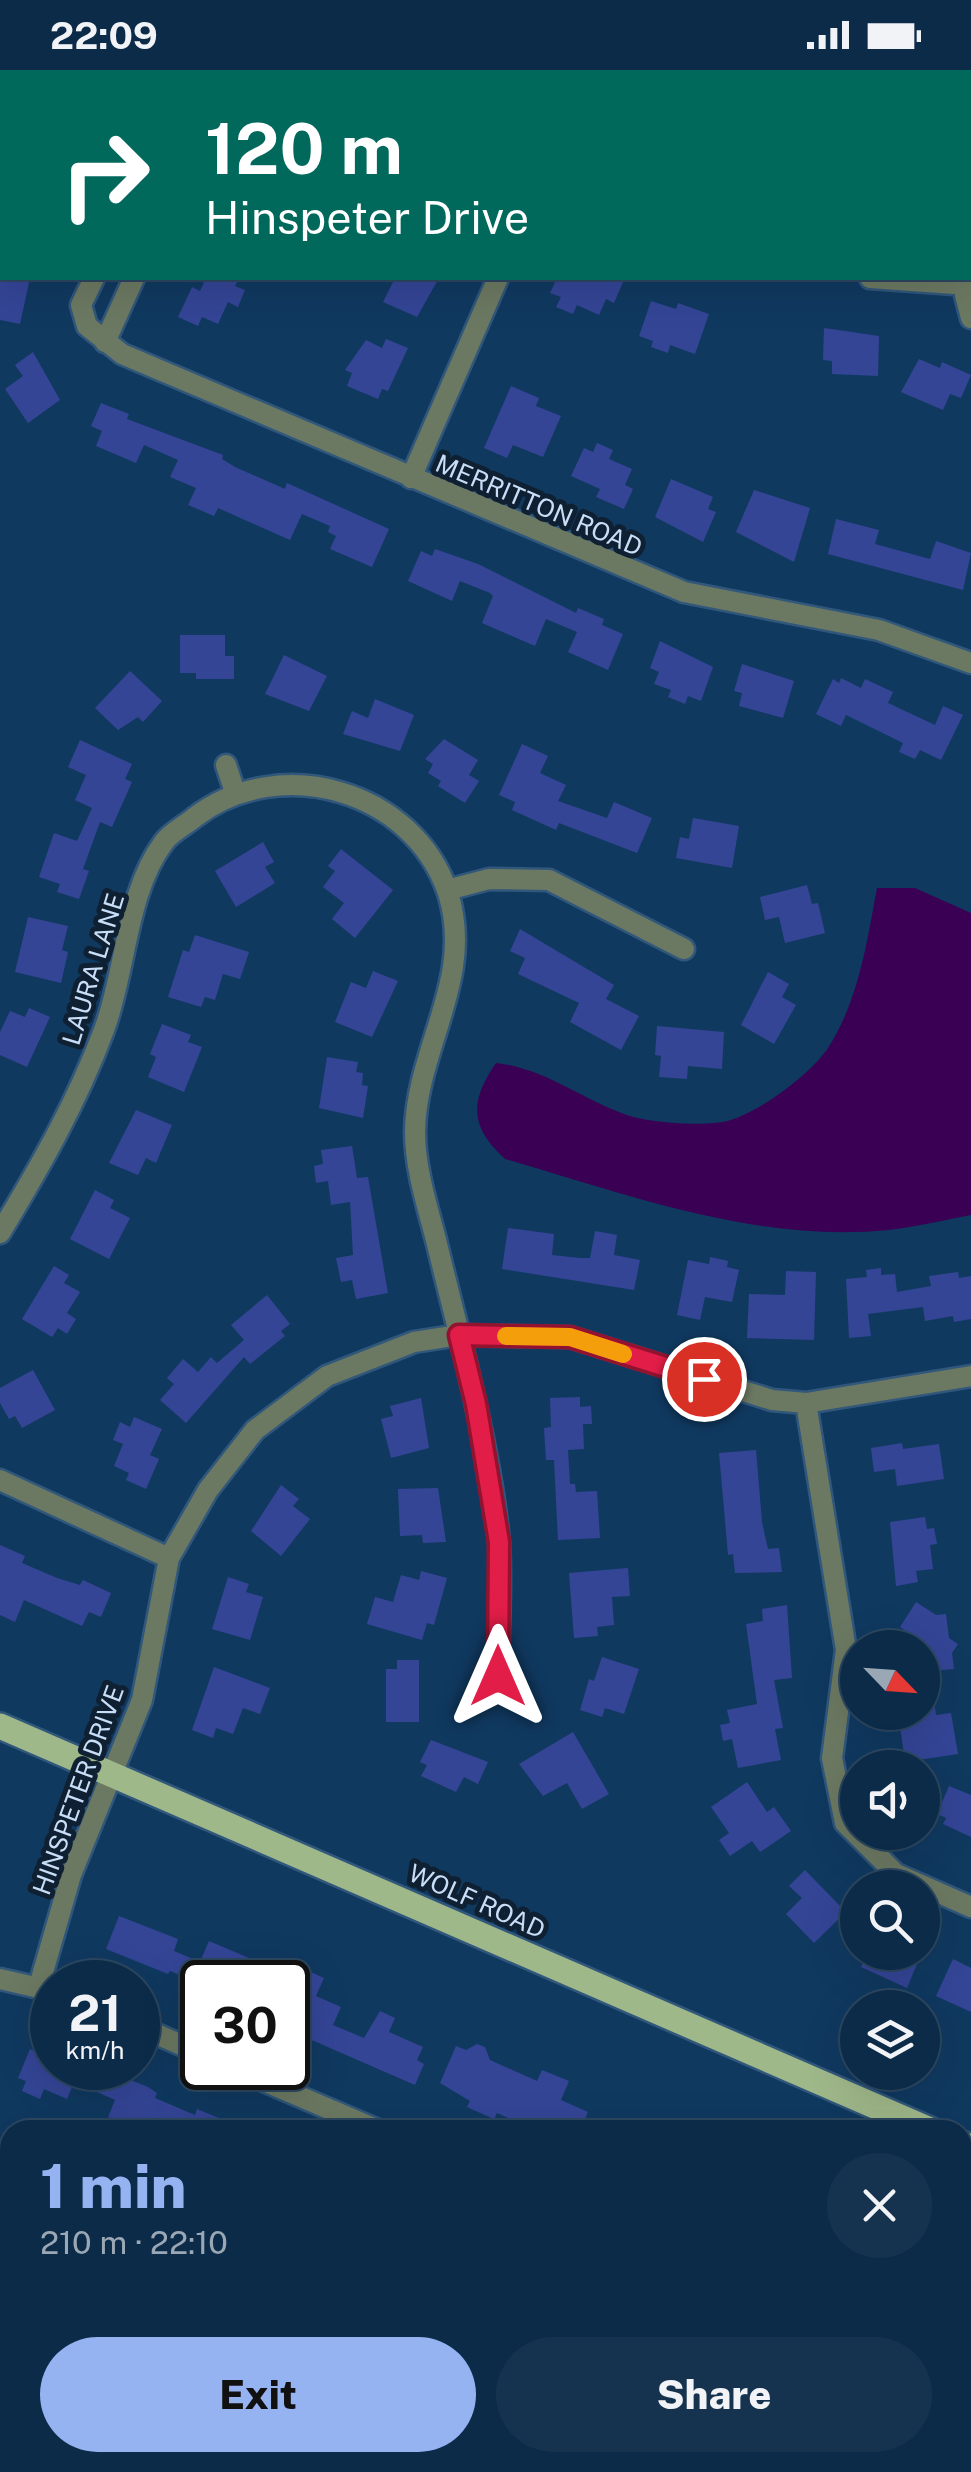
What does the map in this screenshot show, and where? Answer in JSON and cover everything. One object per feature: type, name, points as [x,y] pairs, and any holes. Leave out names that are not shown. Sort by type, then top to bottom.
[{"type":"main road","name":"WOLF ROAD","points":[[0,1726],[907,2120]]},
{"type":"street","points":[[93,280],[81,305],[87,326],[105,342],[133,280]]},
{"type":"street","points":[[412,478],[497,280]]},
{"type":"street","points":[[920,280],[970,282],[966,306],[971,318]]},
{"type":"street","name":"MERRITTON ROAD","points":[[105,342],[122,354],[684,592],[879,630],[971,662]]},
{"type":"street","points":[[226,764],[235,792]]},
{"type":"street","name":"LAURA LANE","points":[[0,1233],[59,1136],[106,1026],[136,905],[164,841],[235,792],[284,784],[323,786],[390,814],[414,837],[446,890],[456,927],[447,1007],[420,1081],[415,1133],[420,1179],[476,1404],[499,1542],[498,1676]]},
{"type":"street","points":[[446,890],[490,879],[550,880],[684,949]]},
{"type":"street","name":"HINSPETER DRIVE","points":[[52,1960],[71,1875],[142,1700],[169,1558],[208,1490],[270,1420],[327,1376],[414,1342],[459,1335],[570,1337],[772,1400],[806,1403],[971,1376]]},
{"type":"street","points":[[806,1403],[846,1650],[832,1758],[845,1823],[896,1874],[971,1906]]},
{"type":"street","points":[[0,1480],[169,1558]]},
{"type":"street","points":[[0,1979],[30,1985]]},
{"type":"street","points":[[284,2090],[355,2120]]},
{"type":"shaded area","points":[[877,888],[915,888],[971,913],[971,1215],[898,1229],[839,1232],[742,1223],[646,1201],[505,1159],[485,1135],[479,1124],[478,1101],[496,1063],[530,1071],[624,1114],[646,1120],[723,1122],[766,1103],[820,1059],[839,1030],[860,970]]},
{"type":"building","points":[[0,280],[30,280],[20,324],[0,320]]},
{"type":"building","points":[[205,280],[238,280],[235,286],[245,290],[238,307],[228,302],[218,324],[202,317],[198,326],[178,317],[192,287],[200,291]]},
{"type":"building","points":[[394,280],[438,280],[417,317],[383,302]]},
{"type":"building","points":[[556,280],[623,282],[614,303],[606,299],[599,315],[577,305],[573,314],[556,307],[561,297],[550,293]]},
{"type":"building","points":[[651,301],[676,309],[678,303],[709,314],[695,354],[670,345],[668,353],[651,347],[653,341],[639,336]]},
{"type":"building","points":[[824,328],[879,336],[878,376],[832,374],[832,361],[823,360]]},
{"type":"building","points":[[386,339],[408,348],[388,391],[382,389],[378,399],[347,386],[352,373],[345,370],[366,340],[382,348]]},
{"type":"building","points":[[33,352],[60,400],[28,423],[5,389],[23,376],[15,365]]},
{"type":"building","points":[[919,359],[940,368],[942,362],[971,375],[961,398],[950,394],[943,410],[901,392]]},
{"type":"building","points":[[511,386],[539,398],[536,406],[561,416],[543,457],[513,445],[507,458],[484,448]]},
{"type":"building","points":[[101,403],[129,414],[127,419],[223,455],[222,459],[235,467],[285,489],[287,483],[389,529],[372,567],[330,549],[336,536],[328,532],[330,526],[302,514],[290,540],[218,508],[214,516],[188,505],[196,488],[170,477],[178,460],[144,445],[136,463],[96,446],[102,431],[91,426]]},
{"type":"building","points":[[597,443],[613,450],[609,459],[632,469],[625,485],[633,489],[624,509],[596,497],[600,489],[571,476],[584,448],[593,452]]},
{"type":"building","points":[[671,479],[713,497],[708,509],[716,512],[703,542],[655,517]]},
{"type":"building","points":[[754,490],[810,508],[794,562],[736,532]]},
{"type":"building","points":[[836,519],[879,530],[875,544],[930,559],[936,541],[971,553],[963,590],[828,554]]},
{"type":"building","points":[[435,549],[478,564],[576,613],[578,608],[604,619],[602,625],[623,634],[608,670],[568,652],[577,632],[546,619],[535,646],[482,623],[493,596],[490,593],[460,581],[452,601],[408,581],[421,551],[432,556]]},
{"type":"building","points":[[180,635],[225,635],[225,656],[234,656],[234,679],[196,679],[196,673],[180,673]]},
{"type":"building","points":[[660,641],[713,667],[701,701],[688,696],[685,704],[668,697],[671,690],[654,684],[659,672],[650,668]]},
{"type":"building","points":[[284,655],[327,676],[309,711],[265,694]]},
{"type":"building","points":[[742,664],[794,681],[783,718],[739,706],[742,693],[734,691]]},
{"type":"building","points":[[130,671],[162,701],[143,722],[138,717],[118,730],[95,708]]},
{"type":"building","points":[[841,678],[861,688],[865,679],[893,692],[888,703],[935,725],[943,706],[963,715],[941,760],[920,750],[915,759],[899,752],[903,743],[846,715],[841,726],[816,714],[833,679],[839,683]]},
{"type":"building","points":[[375,699],[414,715],[400,751],[343,734],[352,711],[368,718]]},
{"type":"building","points":[[444,739],[478,760],[469,775],[479,781],[465,803],[438,786],[441,781],[428,773],[433,764],[425,759]]},
{"type":"building","points":[[80,740],[132,764],[125,779],[132,782],[112,827],[100,822],[83,869],[89,871],[79,899],[57,892],[60,884],[39,877],[54,833],[77,841],[92,808],[75,800],[86,775],[68,767]]},
{"type":"building","points":[[522,744],[548,756],[540,773],[566,785],[558,801],[607,818],[614,802],[652,818],[637,853],[559,823],[556,830],[512,810],[515,802],[499,795]]},
{"type":"building","points":[[693,818],[739,826],[732,868],[676,858],[680,837],[689,839]]},
{"type":"building","points":[[263,842],[274,862],[265,867],[275,883],[236,907],[215,871]]},
{"type":"building","points":[[341,849],[393,890],[355,938],[332,919],[344,903],[323,887],[335,871],[328,866]]},
{"type":"building","points":[[807,885],[812,904],[818,903],[825,933],[785,943],[779,917],[765,920],[760,897]]},
{"type":"building","points":[[28,917],[68,926],[62,950],[68,952],[61,983],[15,972]]},
{"type":"building","points":[[520,929],[614,985],[606,999],[639,1016],[621,1050],[570,1022],[579,1003],[518,974],[525,958],[510,951]]},
{"type":"building","points":[[195,935],[249,952],[240,979],[223,974],[215,1000],[205,997],[201,1007],[168,997],[183,950],[189,952]]},
{"type":"building","points":[[373,971],[398,981],[372,1037],[335,1022],[351,982],[366,988]]},
{"type":"building","points":[[768,972],[789,984],[782,997],[796,1005],[774,1044],[741,1025]]},
{"type":"building","points":[[29,1008],[50,1017],[27,1067],[0,1055],[0,1032],[10,1011],[25,1017]]},
{"type":"building","points":[[162,1024],[191,1035],[188,1042],[202,1047],[184,1092],[148,1077],[156,1057],[150,1054]]},
{"type":"building","points":[[657,1026],[724,1032],[722,1069],[688,1066],[687,1079],[659,1077],[661,1056],[655,1055]]},
{"type":"building","points":[[327,1057],[358,1062],[356,1072],[363,1073],[362,1085],[368,1086],[363,1118],[319,1108]]},
{"type":"building","points":[[136,1110],[172,1125],[156,1163],[146,1158],[138,1175],[109,1163]]},
{"type":"building","points":[[352,1146],[357,1178],[368,1177],[388,1293],[356,1299],[352,1280],[341,1282],[336,1258],[353,1255],[350,1202],[331,1205],[328,1181],[316,1183],[314,1166],[323,1164],[321,1150]]},
{"type":"building","points":[[95,1190],[114,1200],[110,1208],[130,1218],[109,1259],[70,1239]]},
{"type":"building","points":[[508,1228],[554,1234],[552,1255],[580,1258],[590,1258],[595,1231],[617,1235],[614,1255],[640,1260],[634,1290],[502,1269]]},
{"type":"building","points":[[710,1257],[728,1261],[727,1267],[739,1270],[732,1302],[705,1297],[700,1320],[677,1315],[688,1260],[709,1264]]},
{"type":"building","points":[[54,1266],[69,1275],[64,1283],[80,1292],[67,1313],[76,1319],[67,1334],[58,1328],[52,1337],[22,1319]]},
{"type":"building","points":[[881,1268],[881,1275],[895,1274],[897,1292],[931,1286],[929,1276],[958,1272],[959,1278],[971,1276],[971,1319],[954,1322],[953,1316],[925,1321],[923,1307],[868,1314],[871,1336],[849,1338],[846,1279],[867,1277],[866,1270]]},
{"type":"building","points":[[786,1271],[816,1272],[814,1340],[747,1338],[749,1294],[785,1295]]},
{"type":"building","points":[[267,1295],[290,1324],[281,1331],[285,1336],[250,1364],[244,1357],[186,1423],[160,1400],[174,1384],[167,1378],[183,1359],[198,1372],[211,1357],[217,1363],[244,1340],[231,1325]]},
{"type":"building","points":[[33,1370],[55,1410],[22,1428],[15,1416],[9,1419],[0,1403],[0,1388]]},
{"type":"building","points":[[580,1397],[580,1407],[591,1406],[592,1424],[583,1424],[584,1449],[568,1450],[570,1484],[575,1484],[576,1492],[597,1491],[600,1538],[558,1540],[554,1460],[546,1460],[544,1428],[551,1427],[550,1398]]},
{"type":"building","points":[[421,1398],[429,1448],[391,1458],[381,1419],[393,1416],[390,1406]]},
{"type":"building","points":[[134,1417],[162,1429],[150,1455],[159,1459],[146,1489],[126,1480],[129,1473],[114,1466],[123,1444],[113,1440],[120,1422],[130,1427]]},
{"type":"building","points":[[902,1443],[903,1449],[939,1444],[944,1479],[897,1486],[895,1469],[874,1472],[871,1448]]},
{"type":"building","points":[[756,1450],[762,1522],[768,1549],[779,1548],[782,1572],[735,1573],[733,1554],[728,1555],[719,1453]]},
{"type":"building","points":[[281,1485],[299,1499],[293,1506],[310,1519],[281,1556],[251,1531]]},
{"type":"building","points":[[438,1488],[446,1542],[423,1543],[422,1535],[400,1536],[398,1489]]},
{"type":"building","points":[[925,1517],[927,1529],[934,1528],[937,1544],[930,1545],[933,1569],[916,1571],[918,1582],[896,1586],[890,1522]]},
{"type":"building","points":[[0,1545],[25,1556],[22,1563],[80,1585],[83,1580],[111,1593],[101,1617],[89,1612],[82,1626],[24,1600],[15,1622],[0,1615]]},
{"type":"building","points":[[628,1568],[630,1596],[612,1597],[614,1625],[597,1627],[598,1636],[574,1638],[569,1573]]},
{"type":"building","points":[[421,1571],[447,1578],[434,1625],[427,1623],[422,1640],[367,1624],[375,1597],[393,1602],[401,1575],[419,1580]]},
{"type":"building","points":[[228,1577],[249,1584],[246,1592],[263,1597],[250,1640],[212,1629]]},
{"type":"building","points":[[916,1602],[936,1615],[946,1614],[949,1638],[958,1644],[952,1653],[954,1669],[940,1670],[940,1630],[900,1627]]},
{"type":"building","points":[[787,1605],[792,1678],[774,1680],[783,1728],[775,1729],[781,1760],[738,1768],[732,1739],[723,1741],[720,1725],[730,1723],[727,1710],[757,1704],[746,1624],[763,1621],[762,1609]]},
{"type":"building","points":[[602,1657],[639,1669],[624,1714],[605,1708],[602,1717],[580,1710],[589,1679],[594,1681]]},
{"type":"building","points":[[397,1660],[419,1660],[419,1722],[386,1722],[386,1669],[397,1669]]},
{"type":"building","points":[[214,1667],[270,1688],[260,1714],[243,1708],[233,1734],[216,1728],[213,1738],[192,1730]]},
{"type":"building","points":[[951,1713],[958,1754],[940,1757],[940,1750],[903,1750],[901,1730],[940,1730],[940,1714]]},
{"type":"building","points":[[573,1732],[609,1794],[582,1809],[567,1783],[543,1796],[519,1764]]},
{"type":"building","points":[[431,1740],[488,1762],[478,1784],[464,1777],[456,1792],[421,1776],[427,1765],[420,1762]]},
{"type":"building","points":[[747,1782],[767,1812],[774,1807],[791,1831],[760,1852],[752,1841],[730,1856],[719,1840],[729,1833],[711,1807]]},
{"type":"building","points":[[949,1786],[971,1795],[971,1837],[943,1824],[946,1818],[940,1815]]},
{"type":"building","points":[[805,1870],[840,1906],[840,1918],[814,1943],[786,1914],[802,1898],[789,1886]]},
{"type":"building","points":[[119,1916],[178,1939],[174,1951],[195,1960],[180,1960],[180,1975],[170,1971],[168,1974],[160,1971],[160,1960],[133,1960],[106,1949]]},
{"type":"building","points":[[209,1941],[254,1960],[201,1960]]},
{"type":"building","points":[[953,1959],[971,1968],[971,2012],[940,1998],[939,1990]]},
{"type":"building","points":[[868,1970],[914,1970],[907,1988]]},
{"type":"building","points":[[310,1972],[324,1978],[316,1996],[341,2007],[333,2025],[364,2038],[380,2011],[395,2018],[389,2032],[423,2047],[417,2060],[424,2064],[415,2085],[310,2039]]},
{"type":"building","points":[[477,2044],[485,2047],[490,2060],[537,2081],[542,2070],[569,2081],[561,2100],[588,2112],[584,2120],[513,2120],[497,2113],[494,2119],[467,2107],[470,2101],[440,2083],[456,2046],[466,2050]]},
{"type":"building","points":[[30,2049],[30,2090],[44,2090],[40,2099],[22,2091],[26,2081],[18,2078]]},
{"type":"building","points":[[46,2090],[71,2090],[67,2099]]},
{"type":"building","points":[[92,2090],[152,2090],[157,2093],[155,2098],[195,2115],[197,2109],[224,2120],[115,2120],[108,2117],[115,2100]]},
{"type":"slow traffic","points":[[506,1336],[570,1337],[623,1354]]},
{"type":"route","points":[[498,1676],[499,1542],[476,1404],[459,1335],[570,1337],[704,1379]]}]
